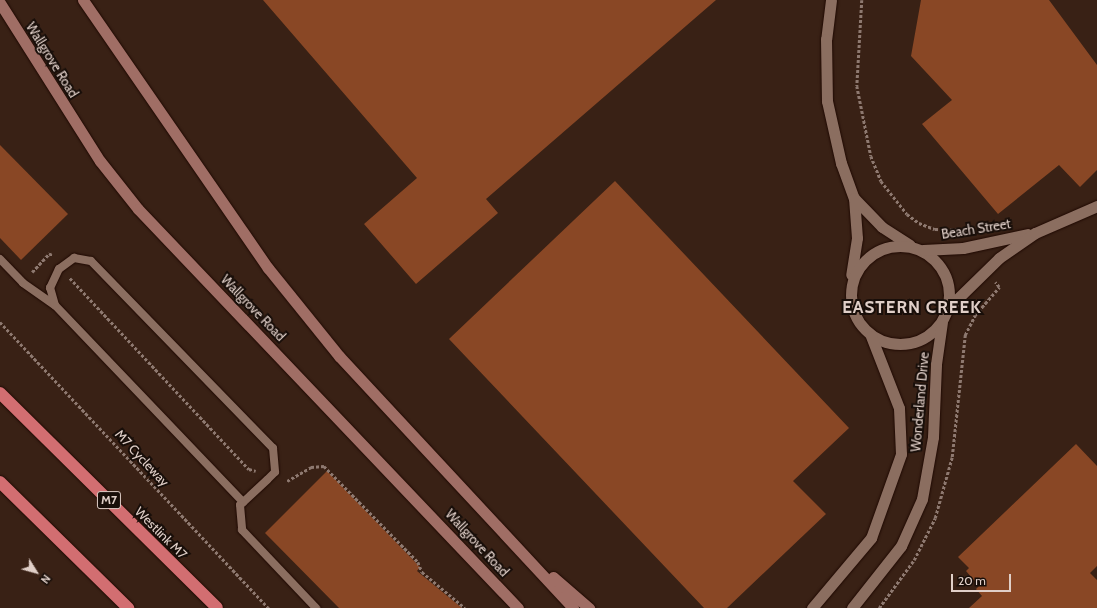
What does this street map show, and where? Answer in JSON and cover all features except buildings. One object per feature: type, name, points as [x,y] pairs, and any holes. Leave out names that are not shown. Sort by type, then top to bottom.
[{"type":"highway","name":"Westlink M7","points":[[0,393],[217,608]]},
{"type":"highway","points":[[0,482],[128,608]]},
{"type":"main road","name":"Wallgrove Road","points":[[83,0],[268,268],[339,356],[573,608]]},
{"type":"main road","name":"Wallgrove Road","points":[[0,3],[100,160],[138,209],[518,608]]},
{"type":"main road","points":[[513,543],[589,608]]},
{"type":"street","points":[[831,0],[826,39],[827,101],[841,163],[854,198],[857,238],[850,293],[852,310],[871,336],[902,345],[927,336],[942,321],[948,308],[950,291],[946,275],[936,260],[882,227],[854,198]]},
{"type":"street","name":"Beach Street","points":[[918,249],[963,248],[1034,233],[1097,206]]},
{"type":"street","name":"Beach Street","points":[[948,308],[999,258],[1034,233]]},
{"type":"street","points":[[850,293],[856,272],[871,254],[884,247],[918,249]]},
{"type":"street","name":"Wonderland Drive","points":[[852,608],[901,546],[922,499],[933,437],[936,364],[942,321]]},
{"type":"street","name":"Wonderland Drive","points":[[812,608],[871,538],[901,454],[899,408],[871,336]]},
{"type":"lane","points":[[55,305],[50,288],[59,269],[74,258],[91,261],[273,448],[275,472],[243,502],[242,530],[316,608]]},
{"type":"lane","points":[[0,259],[23,283],[55,305],[243,502]]},
{"type":"path","points":[[862,0],[857,86],[871,156],[882,181],[907,214],[919,223],[935,229],[970,227],[974,231]]},
{"type":"path","name":"M7 Cycleway","points":[[0,322],[269,608]]},
{"type":"district","name":"EASTERN CREEK","points":[[912,308]]}]
